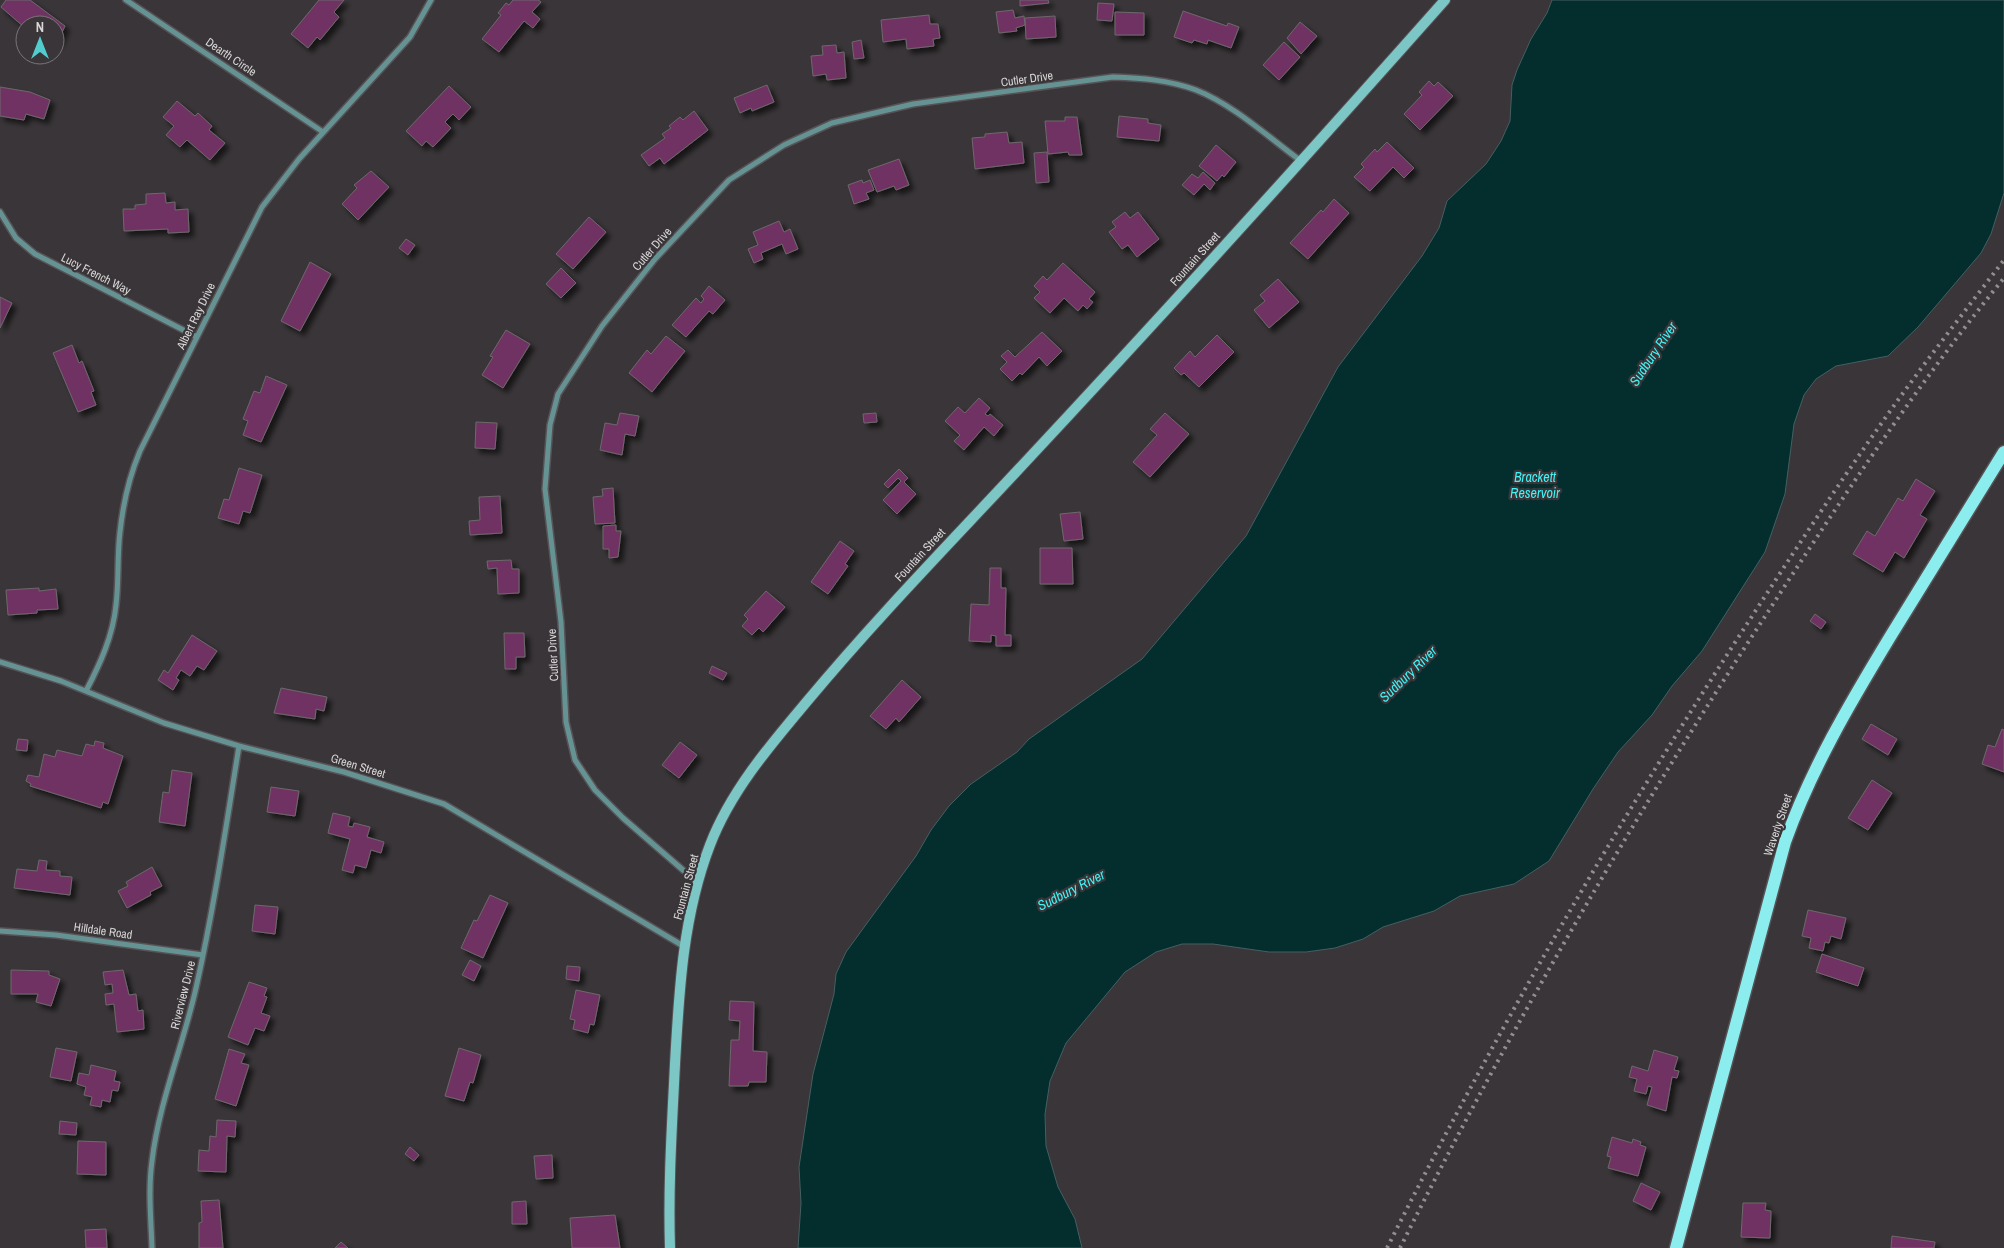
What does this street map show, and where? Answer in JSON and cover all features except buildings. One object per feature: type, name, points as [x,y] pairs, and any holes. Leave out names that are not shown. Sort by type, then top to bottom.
[{"type":"main road","name":"Waverly Street","points":[[1676,1248],[1785,842],[1802,796],[1845,714],[2004,452]]},
{"type":"street","name":"Dearth Circle","points":[[126,0],[323,132]]},
{"type":"street","name":"Albert Ray Drive","points":[[86,691],[100,664],[110,636],[116,606],[120,533],[129,479],[140,451],[262,207],[282,179],[410,37],[431,0]]},
{"type":"street","name":"Fountain Street","points":[[670,1248],[670,1150],[679,990],[685,947],[699,883],[710,844],[728,806],[761,758],[865,631],[1030,456],[1301,161],[1445,0]]},
{"type":"street","name":"Cutler Drive","points":[[699,883],[623,818],[595,790],[575,760],[566,722],[561,622],[545,489],[550,425],[558,394],[602,326],[656,259],[729,180],[784,145],[832,122],[913,104],[1113,77],[1144,78],[1171,82],[1204,95],[1228,108],[1301,161]]},
{"type":"street","name":"Lucy French Way","points":[[0,212],[16,238],[35,254],[197,337]]},
{"type":"street","name":"Green Street","points":[[0,662],[86,691],[141,715],[239,746],[344,772],[444,804],[685,947]]},
{"type":"street","name":"Riverview Drive","points":[[152,1248],[150,1195],[152,1161],[158,1127],[213,913],[239,746]]},
{"type":"street","name":"Hilldale Road","points":[[0,931],[56,935],[203,955]]},
{"type":"water","name":"Brackett Reservoir","points":[[1552,0],[2004,0],[2004,193],[1991,234],[1981,253],[1918,327],[1888,356],[1836,366],[1816,379],[1804,395],[1794,424],[1785,494],[1765,552],[1702,651],[1672,686],[1652,715],[1618,752],[1549,861],[1514,884],[1460,896],[1434,911],[1383,927],[1363,939],[1335,948],[1306,952],[1269,952],[1213,944],[1182,944],[1156,952],[1125,972],[1066,1043],[1050,1081],[1045,1114],[1046,1146],[1058,1187],[1075,1219],[1082,1248],[798,1248],[801,1203],[799,1167],[813,1074],[834,994],[836,974],[846,952],[916,856],[931,830],[949,806],[971,784],[1017,752],[1029,739],[1142,659],[1246,536],[1338,367],[1422,256],[1439,228],[1447,201],[1486,164],[1501,141],[1510,121],[1512,85],[1517,70]]},
{"type":"railway","points":[[1387,1248],[1470,1088],[1558,931],[1698,700],[1870,440],[1916,375],[2004,260]]},
{"type":"railway","points":[[1400,1248],[1441,1167],[1527,1008],[1665,774],[1762,621],[1849,490],[1909,403],[2004,278]]},
{"type":"water label","name":"Sudbury River","points":[[1653,354]]},
{"type":"water label","name":"Sudbury River","points":[[1408,674]]},
{"type":"water label","name":"Sudbury River","points":[[1071,890]]}]
